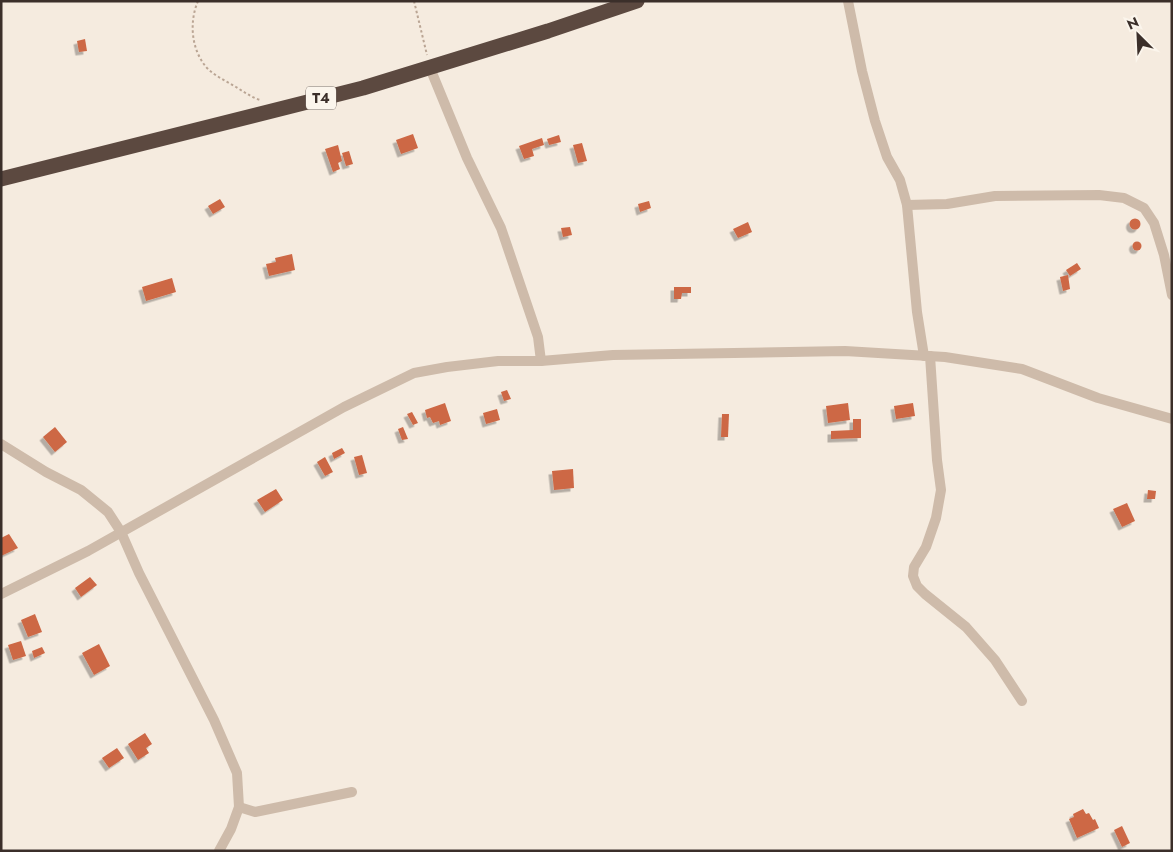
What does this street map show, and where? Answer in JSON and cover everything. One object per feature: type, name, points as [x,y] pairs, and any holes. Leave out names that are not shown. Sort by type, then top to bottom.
[{"type":"highway","name":"T4","points":[[1,179],[363,88],[548,31],[637,1]]},
{"type":"street","points":[[848,1],[862,71],[876,121],[887,157],[900,180],[907,205],[917,312],[927,356],[941,490],[936,518],[929,540],[914,567],[913,576],[917,586],[924,594],[972,633],[995,660],[1022,701]]},
{"type":"street","points":[[430,68],[467,158],[501,228],[538,337],[541,361]]},
{"type":"street","points":[[907,205],[947,204],[995,196],[1099,194],[1124,198],[1144,208],[1154,222],[1164,255],[1172,295]]},
{"type":"street","points":[[1,594],[88,551],[344,406],[414,373],[447,367],[498,361],[541,361],[613,355],[845,351],[927,356],[1022,369],[1098,398],[1172,419]]},
{"type":"street","points":[[1,444],[46,472],[82,490],[108,512],[121,532],[138,573],[214,720],[237,773],[239,807],[232,829],[220,851]]},
{"type":"street","points":[[239,807],[255,812],[352,792]]},
{"type":"path","points":[[198,1],[194,9],[191,27],[198,56],[207,68],[254,98],[281,108]]},
{"type":"path","points":[[414,1],[430,68]]},
{"type":"building","points":[[85,39],[87,51],[79,52],[77,41]]},
{"type":"building","points":[[413,134],[418,148],[401,154],[396,140]]},
{"type":"building","points":[[559,135],[561,142],[549,145],[547,139]]},
{"type":"building","points":[[542,138],[544,145],[532,149],[534,156],[524,159],[519,146]]},
{"type":"building","points":[[582,143],[587,161],[578,163],[573,145]]},
{"type":"building","points":[[338,145],[342,161],[338,163],[340,169],[333,172],[325,149]]},
{"type":"building","points":[[349,151],[353,164],[346,166],[342,153]]},
{"type":"building","points":[[220,199],[225,207],[213,214],[208,206]]},
{"type":"building","points":[[649,201],[651,208],[640,212],[638,204]]},
{"type":"building","points":[[1135,218],[1141,224],[1135,230],[1129,224]]},
{"type":"building","points":[[748,222],[752,232],[738,238],[733,229]]},
{"type":"building","points":[[570,227],[572,235],[563,237],[561,228]]},
{"type":"building","points":[[1137,241],[1142,246],[1137,251],[1132,246]]},
{"type":"building","points":[[292,254],[295,270],[269,276],[266,264],[276,262],[275,258]]},
{"type":"building","points":[[1077,263],[1081,269],[1070,276],[1066,270]]},
{"type":"building","points":[[1068,275],[1070,289],[1063,291],[1060,277]]},
{"type":"building","points":[[172,278],[176,292],[146,301],[142,287]]},
{"type":"building","points":[[674,287],[691,287],[691,293],[682,293],[681,299],[674,299]]},
{"type":"building","points":[[507,390],[511,399],[504,401],[501,392]]},
{"type":"building","points":[[445,403],[451,421],[440,425],[439,421],[433,423],[430,417],[427,418],[425,410]]},
{"type":"building","points":[[848,403],[850,420],[828,423],[826,406]]},
{"type":"building","points":[[913,403],[915,416],[896,419],[894,406]]},
{"type":"building","points":[[497,409],[500,420],[486,424],[483,413]]},
{"type":"building","points":[[412,412],[418,423],[413,425],[407,414]]},
{"type":"building","points":[[722,414],[729,414],[728,437],[721,437]]},
{"type":"building","points":[[853,419],[861,419],[861,438],[831,439],[831,431],[853,430]]},
{"type":"building","points":[[55,427],[67,442],[55,452],[43,437]]},
{"type":"building","points":[[403,427],[408,439],[402,440],[398,429]]},
{"type":"building","points":[[342,448],[345,453],[334,459],[332,453]]},
{"type":"building","points":[[362,455],[367,473],[359,475],[354,457]]},
{"type":"building","points":[[325,457],[333,472],[325,476],[317,462]]},
{"type":"building","points":[[573,469],[574,488],[554,490],[552,471]]},
{"type":"building","points":[[276,489],[283,500],[265,512],[257,500]]},
{"type":"building","points":[[1148,490],[1156,491],[1155,499],[1147,499]]},
{"type":"building","points":[[1127,503],[1135,521],[1122,527],[1113,509]]},
{"type":"building","points":[[9,534],[18,548],[1,556],[1,538]]},
{"type":"building","points":[[90,577],[97,585],[81,597],[75,588]]},
{"type":"building","points":[[35,614],[42,632],[28,637],[21,620]]},
{"type":"building","points":[[21,641],[26,656],[13,660],[8,645]]},
{"type":"building","points":[[99,644],[110,666],[94,675],[82,653]]},
{"type":"building","points":[[42,647],[45,653],[34,658],[32,651]]},
{"type":"building","points":[[145,733],[152,744],[146,748],[149,753],[138,760],[128,744]]},
{"type":"building","points":[[117,748],[124,758],[109,768],[102,758]]},
{"type":"building","points":[[1083,809],[1086,814],[1089,813],[1093,820],[1095,819],[1099,828],[1077,838],[1069,819],[1074,817],[1073,814]]},
{"type":"building","points":[[1122,826],[1130,843],[1122,847],[1114,830]]}]
